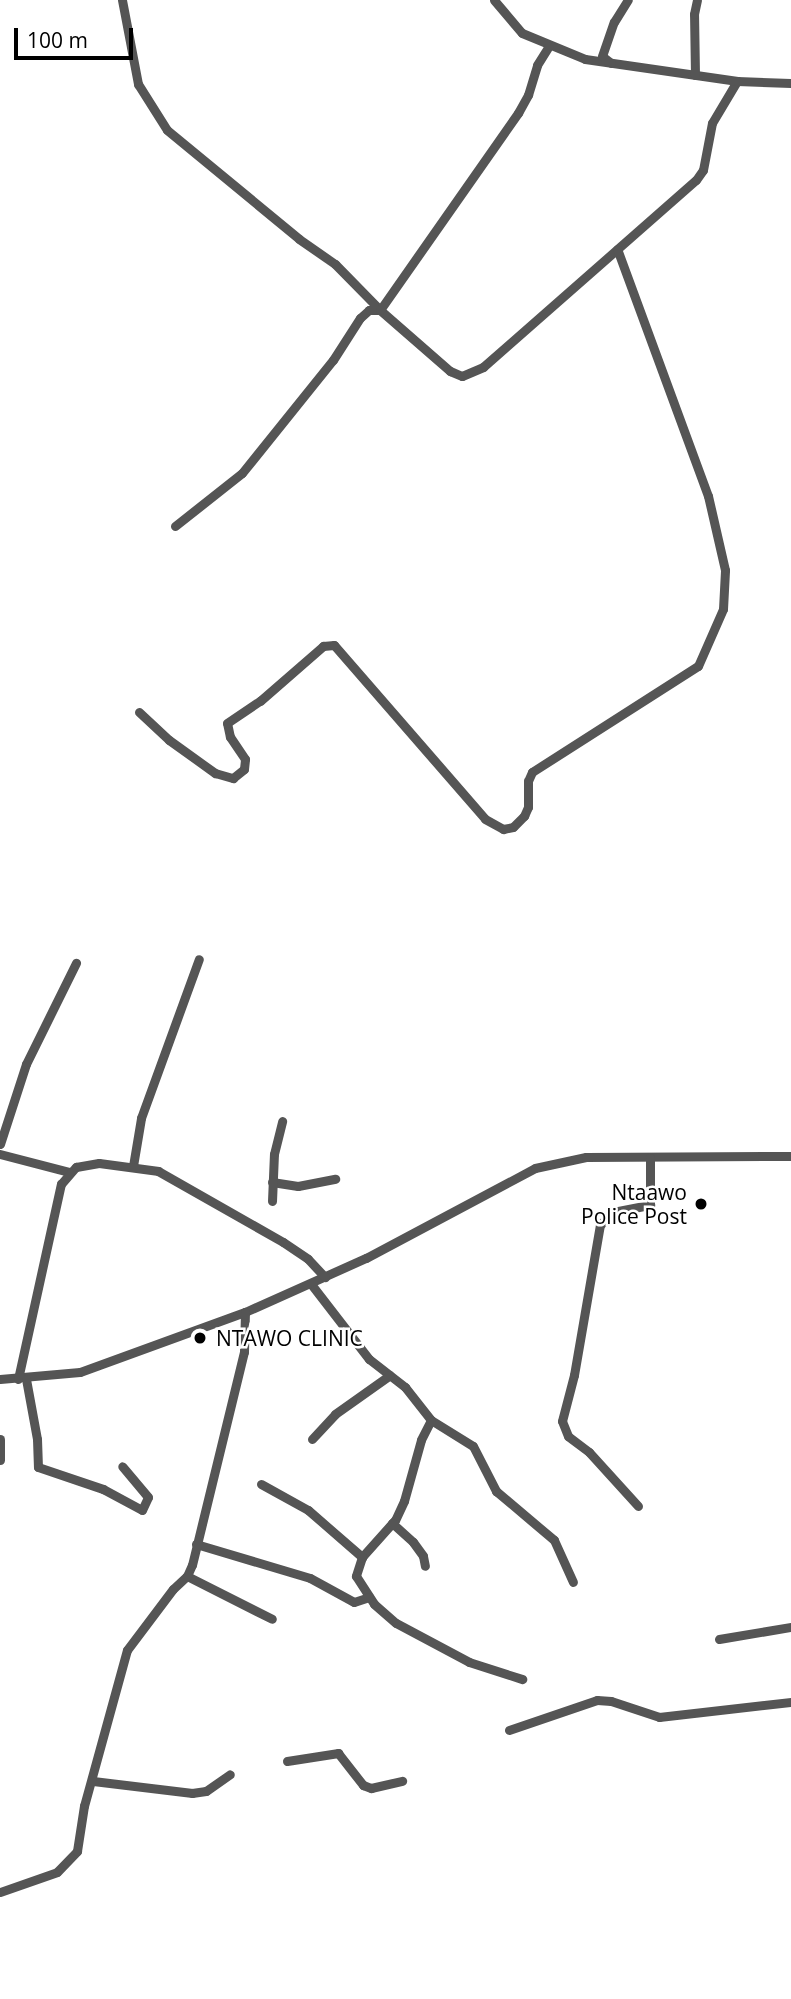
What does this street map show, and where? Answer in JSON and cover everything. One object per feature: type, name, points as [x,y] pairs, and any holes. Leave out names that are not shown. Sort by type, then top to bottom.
[{"type":"street","points":[[122,0],[138,84],[167,130],[299,239],[335,264],[380,310],[450,371],[462,376],[483,367],[696,180],[703,170],[712,123],[737,81]]},
{"type":"street","points":[[494,0],[522,33],[585,60],[737,81],[791,83]]},
{"type":"street","points":[[613,64],[602,56],[614,22],[628,0]]},
{"type":"street","points":[[695,75],[694,14],[697,0]]},
{"type":"street","points":[[380,310],[518,113],[528,95],[537,65],[549,46]]},
{"type":"street","points":[[139,712],[169,740],[215,774],[233,778],[244,769],[245,759],[230,737],[227,723],[260,701],[323,646],[334,645],[485,820],[494,827],[503,829],[513,827],[524,816],[528,807],[528,781],[532,772],[698,666],[723,609],[725,570],[708,496],[617,249]]},
{"type":"street","points":[[175,526],[242,473],[333,360],[360,318],[369,310],[380,310]]},
{"type":"street","points":[[133,1166],[141,1118],[199,958]]},
{"type":"street","points":[[0,1144],[26,1064],[76,963]]},
{"type":"street","points":[[272,1202],[274,1154],[282,1121]]},
{"type":"street","points":[[0,1154],[69,1172]]},
{"type":"street","points":[[0,1380],[80,1372],[245,1312],[311,1284],[535,1168],[586,1157],[791,1156]]},
{"type":"street","points":[[638,1506],[589,1452],[568,1436],[562,1420],[574,1376],[600,1225],[613,1212],[650,1205],[650,1158]]},
{"type":"street","points":[[122,1466],[148,1497],[142,1510],[103,1489],[38,1467],[37,1439],[22,1379],[61,1184],[69,1172],[82,1165],[99,1163],[158,1171],[283,1242],[308,1259],[325,1277]]},
{"type":"street","points":[[272,1182],[298,1186],[335,1179]]},
{"type":"street","points":[[311,1284],[369,1359],[405,1387],[431,1420],[473,1446],[496,1491],[554,1540],[573,1582]]},
{"type":"street","points":[[0,1892],[33,1882],[67,1865],[77,1851],[84,1805],[93,1781],[127,1650],[173,1589],[187,1576],[244,1352],[245,1312]]},
{"type":"street","points":[[312,1439],[335,1414],[390,1375]]},
{"type":"street","points":[[431,1420],[421,1440],[404,1501],[392,1523],[362,1557],[356,1576],[369,1597],[396,1623],[469,1662],[522,1679]]},
{"type":"street","points":[[0,1439],[0,1460]]},
{"type":"street","points":[[261,1484],[308,1510],[362,1557]]},
{"type":"street","points":[[392,1523],[414,1542],[423,1556],[425,1566]]},
{"type":"street","points":[[196,1544],[310,1578],[354,1602],[369,1597]]},
{"type":"street","points":[[187,1576],[272,1619]]},
{"type":"street","points":[[719,1639],[791,1627]]},
{"type":"street","points":[[509,1730],[556,1717],[581,1703],[597,1700],[611,1701],[659,1717],[791,1702]]},
{"type":"street","points":[[287,1761],[338,1754],[363,1785],[371,1788],[402,1781]]},
{"type":"street","points":[[93,1781],[192,1793],[206,1791],[230,1774]]},
{"type":"place","name":"Ntaawo Police Post","points":[[701,1204]]},
{"type":"place","name":"NTAWO CLINIC","points":[[200,1338]]}]
